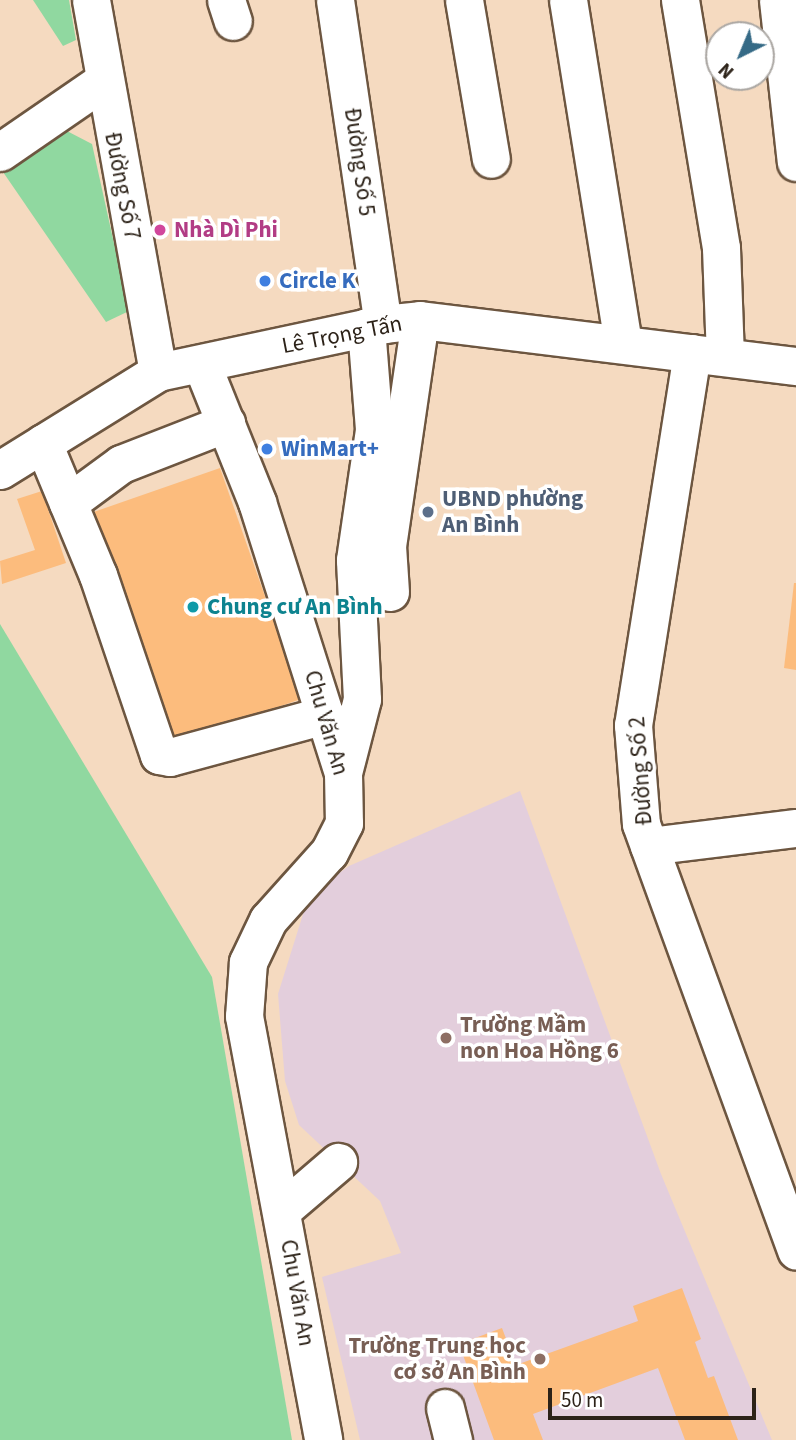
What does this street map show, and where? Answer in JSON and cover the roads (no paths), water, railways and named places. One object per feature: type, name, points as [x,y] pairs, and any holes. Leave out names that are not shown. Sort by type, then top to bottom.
[{"type":"street","name":"Đường Số 7","points":[[91,0],[102,82],[158,372]]},
{"type":"street","name":"Đường Số 5","points":[[335,0],[375,326],[374,429],[355,560],[362,699],[343,773]]},
{"type":"street","points":[[464,0],[491,159]]},
{"type":"street","points":[[568,0],[623,344]]},
{"type":"street","name":"Đường Số 2","points":[[680,0],[721,248],[708,355],[633,725],[641,824],[796,1251]]},
{"type":"street","points":[[778,0],[796,162]]},
{"type":"street","points":[[0,152],[102,82]]},
{"type":"street","points":[[390,592],[387,546],[420,320]]},
{"type":"street","name":"Lê Trọng Tấn","points":[[0,470],[158,372],[202,365],[375,326],[420,320],[796,366]]},
{"type":"street","name":"Chu Văn An","points":[[202,365],[257,502],[343,773],[344,823],[330,852],[268,920],[248,962],[244,1016],[323,1440]]},
{"type":"street","points":[[68,503],[121,464],[226,423]]},
{"type":"street","points":[[43,443],[98,575],[159,755],[170,757],[325,715]]},
{"type":"street","points":[[649,846],[796,828]]},
{"type":"street","points":[[282,1210],[338,1162]]},
{"type":"place","name":"Nhà Dì Phi","points":[[160,230]]},
{"type":"place","name":"Circle K","points":[[265,281]]},
{"type":"place","name":"WinMart+","points":[[267,449]]},
{"type":"place","name":"UBND phường An Bình","points":[[428,512]]},
{"type":"place","name":"Chung cư An Bình","points":[[193,607]]},
{"type":"place","name":"Trường Mầm non Hoa Hồng 6","points":[[446,1038]]},
{"type":"place","name":"Trường Trung học cơ sở An Bình","points":[[540,1359]]}]
